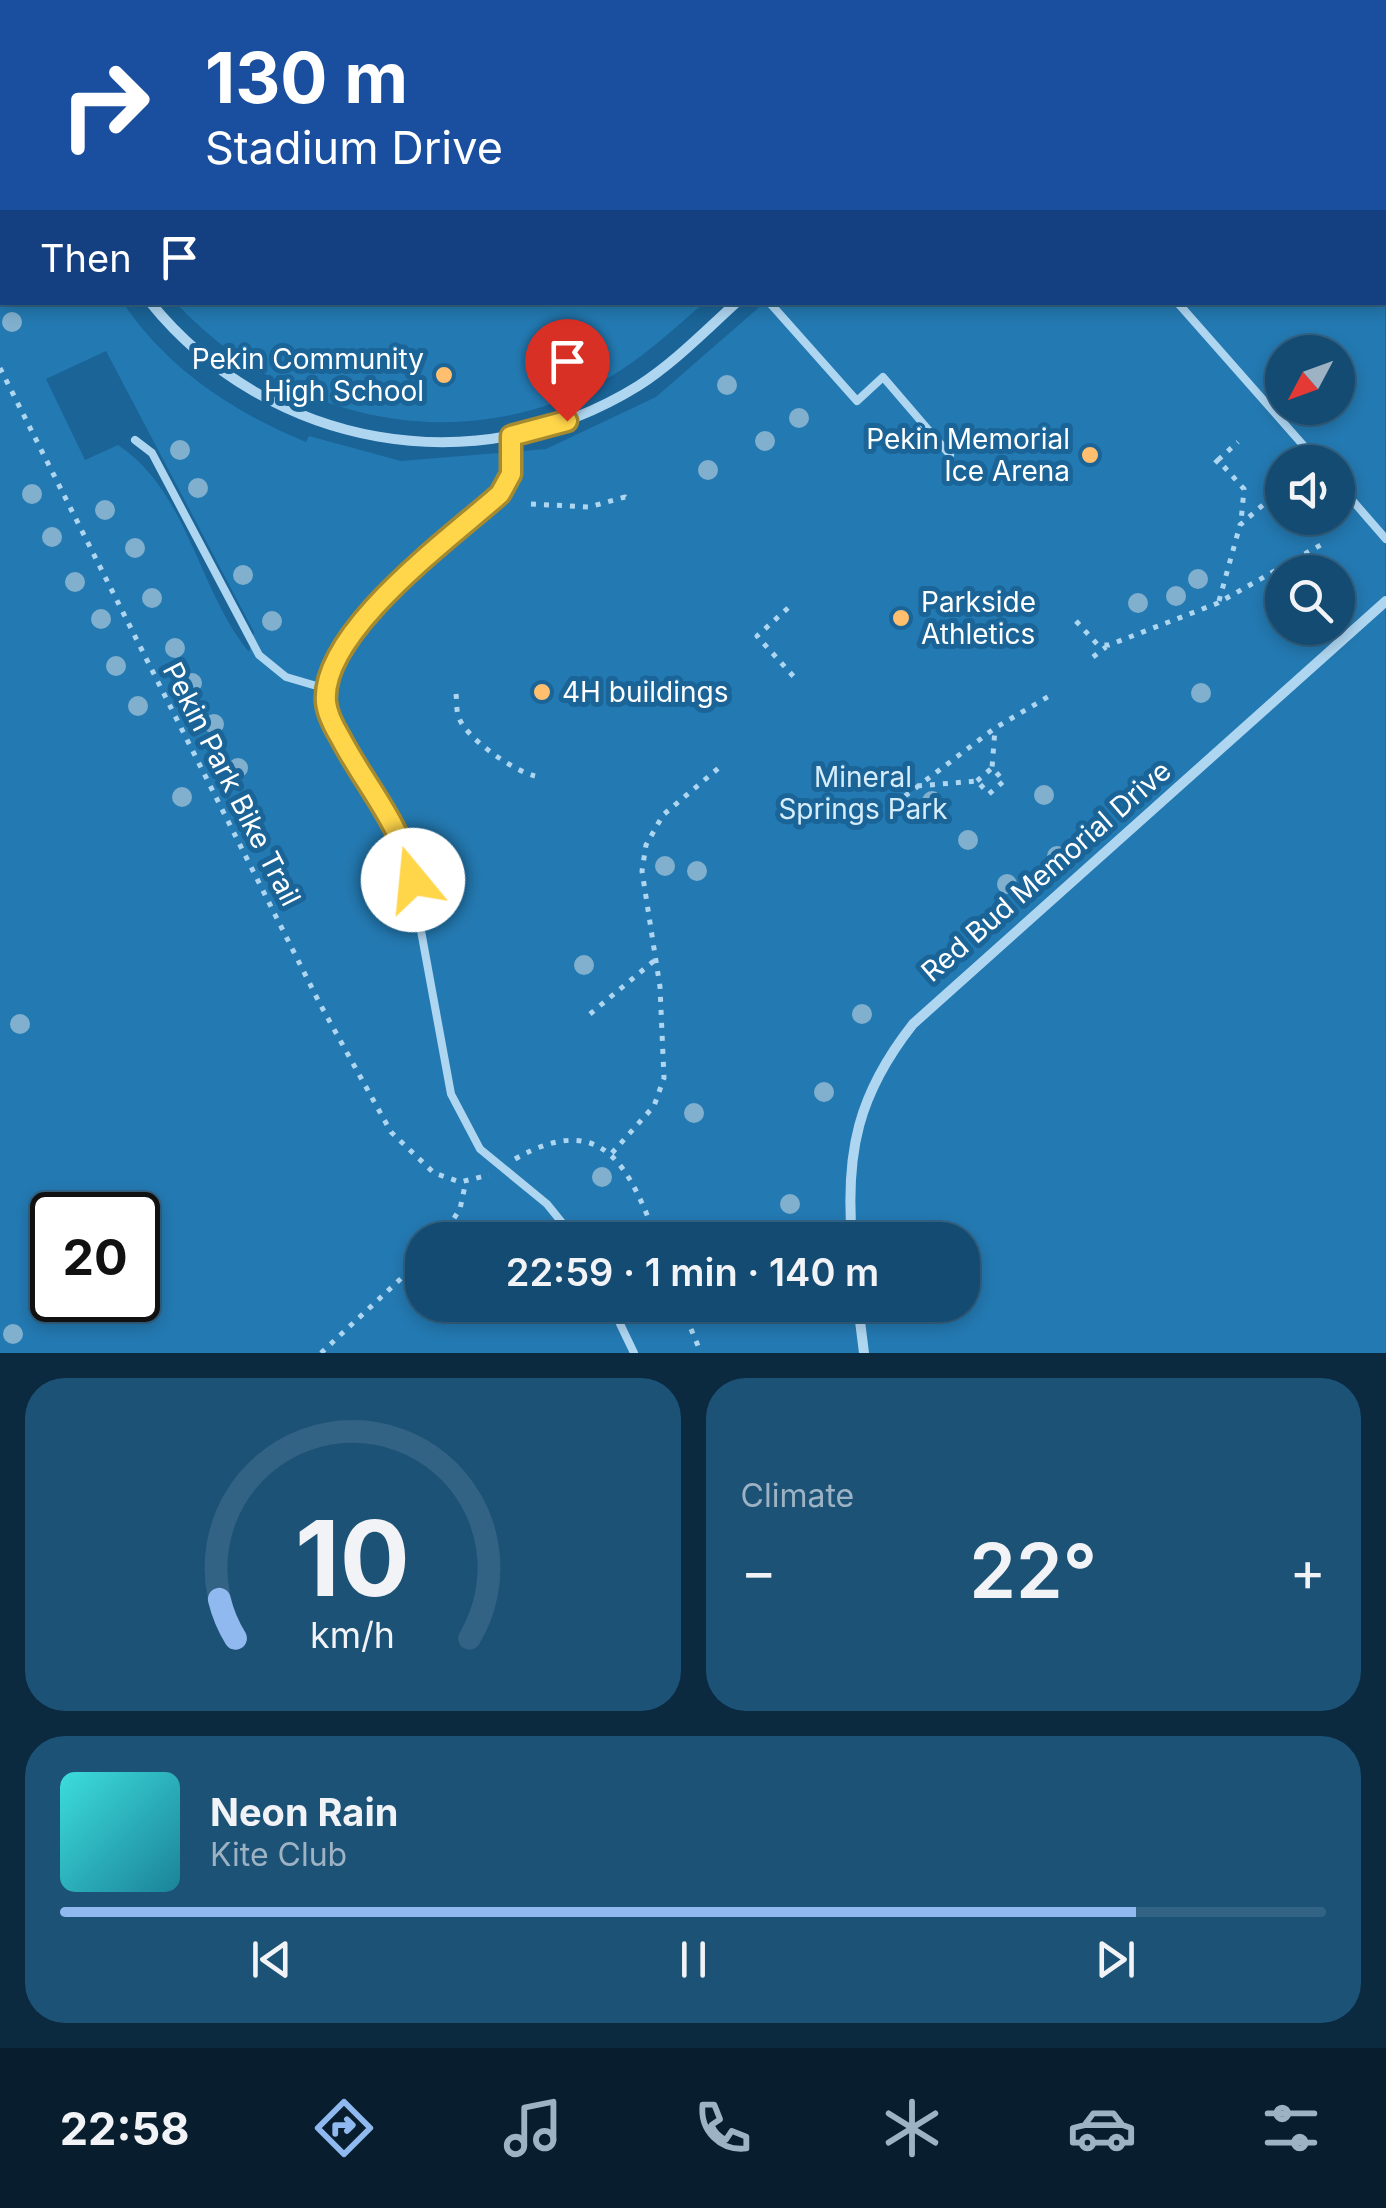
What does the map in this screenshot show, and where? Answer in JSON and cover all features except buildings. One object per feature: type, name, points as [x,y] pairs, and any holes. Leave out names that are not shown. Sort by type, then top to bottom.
[{"type":"street","points":[[153,305],[220,370],[306,417],[392,442],[454,444],[511,436],[567,421],[640,385],[733,305]]},
{"type":"street","name":"Red Bud Memorial Drive","points":[[851,1222],[849,1192],[856,1131],[883,1063],[912,1024],[1386,602]]},
{"type":"street","points":[[860,1322],[864,1353]]},
{"type":"lane","points":[[772,305],[857,401],[883,378],[950,454]]},
{"type":"lane","points":[[1179,305],[1303,445]]},
{"type":"lane","points":[[511,436],[511,474],[500,494],[357,628],[333,664],[327,689],[332,723],[388,810],[406,848],[450,1094],[480,1148],[547,1204],[562,1222]]},
{"type":"lane","points":[[135,440],[152,453],[258,655],[286,677],[327,689]]},
{"type":"lane","points":[[1355,503],[1386,539]]},
{"type":"lane","points":[[619,1322],[634,1353]]},
{"type":"path","name":"Pekin Park Bike Trail","points":[[0,368],[358,1076],[391,1132],[412,1157],[434,1173],[466,1181]]},
{"type":"path","points":[[1218,603],[1240,525],[1244,488],[1217,461],[1238,442]]},
{"type":"path","points":[[530,504],[589,507],[625,497],[631,502]]},
{"type":"path","points":[[1240,525],[1265,503]]},
{"type":"path","points":[[1093,657],[1108,646],[1218,603],[1326,542]]},
{"type":"path","points":[[788,608],[757,636],[794,677]]},
{"type":"path","points":[[1076,621],[1098,645],[1108,646]]},
{"type":"path","points":[[456,694],[461,722],[468,731],[515,771],[535,776]]},
{"type":"path","points":[[905,796],[996,728],[1051,695]]},
{"type":"path","points":[[914,786],[976,781],[992,768],[996,728]]},
{"type":"path","points":[[612,1153],[654,1106],[664,1078],[665,1034],[642,871],[646,845],[664,815],[721,766]]},
{"type":"path","points":[[976,781],[989,794],[1004,781],[992,768]]},
{"type":"path","points":[[590,1014],[655,960]]},
{"type":"path","points":[[451,1222],[460,1208],[466,1181],[545,1146],[573,1140],[598,1144],[612,1153],[640,1196],[649,1222]]},
{"type":"path","points":[[321,1353],[405,1275]]},
{"type":"path","points":[[688,1322],[702,1353]]},
{"type":"green space","name":"Mineral Springs Park","points":[[0,305],[124,305],[160,348],[204,386],[253,417],[306,442],[309,436],[401,461],[546,449],[656,397],[762,305],[1385,305],[1386,1353],[0,1353]],"holes":[[[106,351],[254,632],[249,652],[217,600],[161,488],[118,445],[85,460],[46,379]]]},
{"type":"green space","name":"Pekin Community High School","points":[[178,305],[702,305],[642,355],[601,382],[546,406],[489,419],[432,422],[375,416],[320,400],[268,376],[220,343]]},
{"type":"place","name":"Pekin Community High School","points":[[444,375]]},
{"type":"place","name":"Pekin Memorial Ice Arena","points":[[1090,455]]},
{"type":"place","name":"Parkside Athletics","points":[[901,618]]},
{"type":"place","name":"4H buildings","points":[[542,692]]},
{"type":"route","points":[[413,880],[406,848],[388,810],[332,723],[326,703],[333,664],[357,628],[392,591],[500,494],[511,474],[511,436],[567,421]]}]
